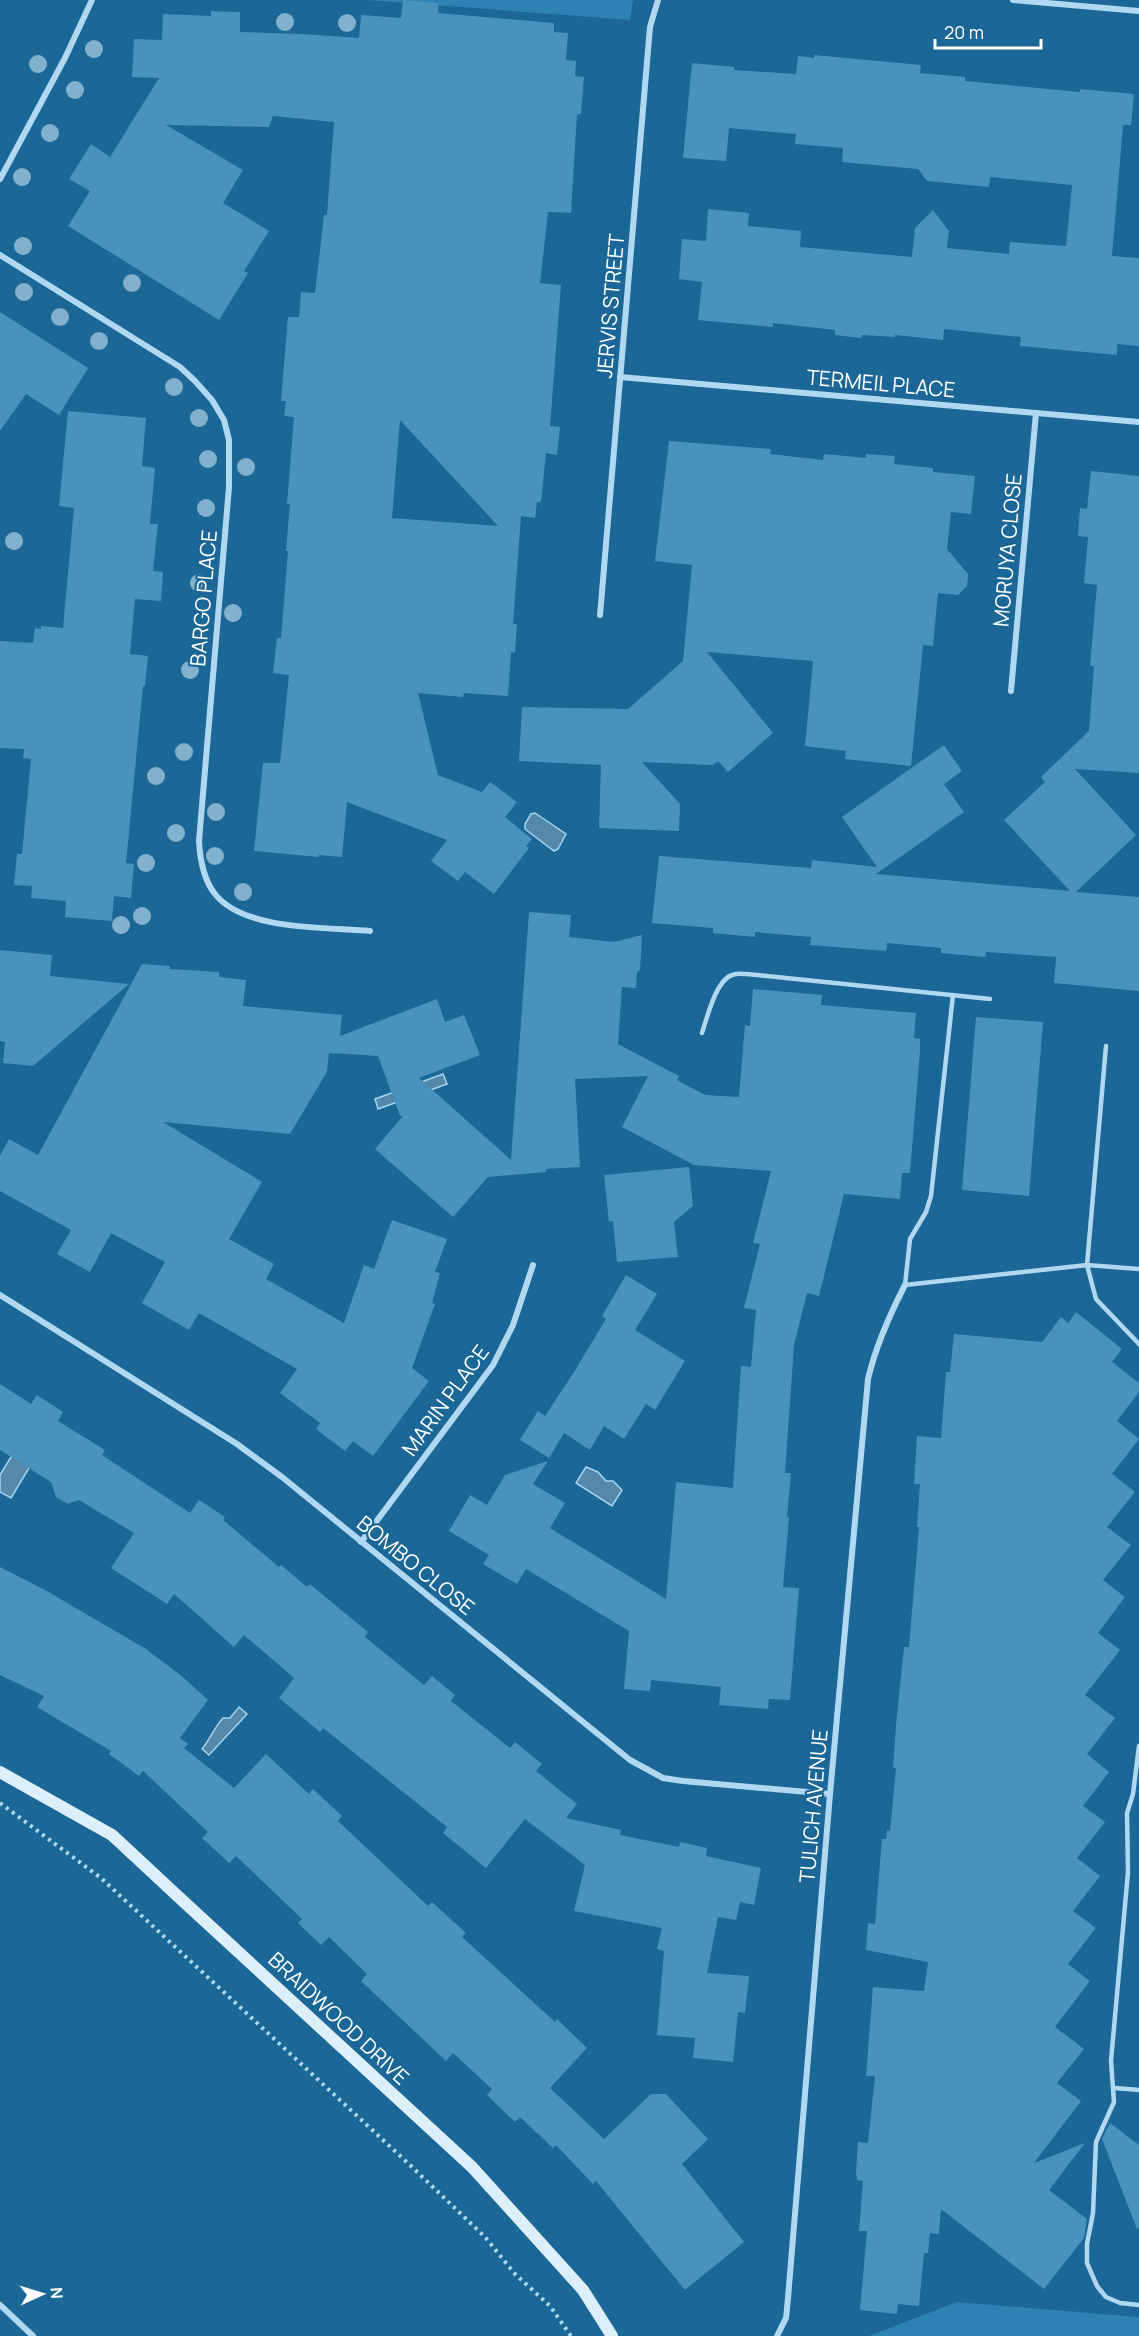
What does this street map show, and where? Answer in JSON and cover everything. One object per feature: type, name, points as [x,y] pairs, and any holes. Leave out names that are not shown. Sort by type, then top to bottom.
[{"type":"street","points":[[0,179],[60,68],[92,0]]},
{"type":"street","name":"JERVIS STREET","points":[[600,615],[650,27],[658,0]]},
{"type":"street","points":[[1013,0],[1139,11]]},
{"type":"street","name":"BARGO PLACE","points":[[0,255],[180,367],[212,400],[224,420],[229,440],[229,487],[199,841],[200,860],[205,877],[224,903],[256,919],[275,923],[370,931]]},
{"type":"street","name":"TERMEIL PLACE","points":[[620,378],[1139,422]]},
{"type":"street","name":"MORUYA CLOSE","points":[[1011,691],[1036,413]]},
{"type":"street","name":"MARIN PLACE","points":[[361,1542],[493,1365],[513,1325],[533,1265]]},
{"type":"street","name":"TULICH AVENUE","points":[[777,2336],[786,2318],[788,2298],[830,1794],[868,1380],[874,1351],[882,1330],[905,1285]]},
{"type":"street","name":"BOMBO CLOSE","points":[[0,1295],[237,1444],[282,1476],[630,1760],[646,1770],[663,1778],[683,1781],[830,1794]]},
{"type":"street","name":"BRAIDWOOD DRIVE","points":[[0,1772],[112,1835],[472,2168],[583,2290],[612,2336]]},
{"type":"street","points":[[0,2305],[33,2336]]},
{"type":"lane","points":[[702,1033],[723,981],[732,975],[747,974],[990,999]]},
{"type":"lane","points":[[953,995],[931,1196],[926,1212],[910,1239],[905,1285],[1087,1265],[1139,1269]]},
{"type":"lane","points":[[1106,1046],[1087,1265],[1096,1299],[1139,1344]]},
{"type":"lane","points":[[1139,1746],[1133,1794],[1126,1813],[1128,1872],[1111,2061],[1114,2102],[1096,2142],[1094,2198],[1086,2244],[1087,2263],[1096,2286],[1106,2297],[1139,2305]]},
{"type":"lane","points":[[1114,2088],[1139,2090]]},
{"type":"path","points":[[0,1803],[101,1878],[411,2166],[485,2237],[515,2274],[550,2306],[571,2336]]},
{"type":"shaded area","points":[[367,0],[633,0],[630,20]]},
{"type":"shaded area","points":[[535,813],[566,834],[558,849],[554,851],[525,829],[525,824],[531,814]]},
{"type":"shaded area","points":[[443,1074],[447,1084],[378,1109],[375,1099]]},
{"type":"shaded area","points":[[14,1452],[32,1463],[11,1498],[0,1492],[0,1475]]},
{"type":"shaded area","points":[[586,1467],[598,1472],[606,1481],[613,1481],[622,1490],[612,1506],[576,1483]]},
{"type":"shaded area","points":[[239,1707],[247,1714],[209,1755],[202,1749],[223,1718],[230,1718]]},
{"type":"shaded area","points":[[957,2302],[1139,2317],[1139,2336],[869,2336]]},
{"type":"building","points":[[403,0],[439,3],[438,13],[554,23],[554,32],[568,33],[566,60],[576,61],[575,76],[584,77],[581,114],[577,114],[571,213],[548,212],[540,283],[561,285],[550,426],[560,427],[557,455],[546,453],[541,502],[537,502],[535,518],[521,516],[513,624],[517,624],[515,653],[511,652],[508,696],[464,693],[463,697],[418,693],[438,775],[482,792],[490,782],[517,802],[505,817],[532,839],[526,846],[529,848],[494,894],[465,872],[458,881],[431,861],[447,840],[347,802],[342,857],[254,851],[263,763],[280,763],[289,675],[273,673],[277,638],[281,638],[288,551],[286,551],[290,504],[287,504],[294,417],[284,416],[286,401],[281,401],[288,317],[299,317],[301,292],[315,293],[324,215],[327,215],[334,122],[273,116],[269,127],[166,125],[243,170],[223,203],[269,231],[244,271],[248,273],[219,320],[68,226],[90,191],[69,179],[91,144],[110,157],[159,78],[132,77],[134,39],[162,40],[163,14],[211,16],[211,11],[240,12],[240,32],[359,38],[361,15],[401,18]],"holes":[[[400,420],[498,526],[392,518]]]},
{"type":"building","points":[[814,55],[921,65],[920,73],[965,77],[965,81],[1080,92],[1080,89],[1134,94],[1131,125],[1123,125],[1112,256],[1139,258],[1139,346],[1117,344],[1117,355],[1020,346],[1021,337],[944,329],[943,340],[895,335],[895,337],[862,335],[861,338],[835,335],[835,330],[773,323],[773,327],[698,320],[702,282],[679,279],[682,239],[706,241],[708,209],[749,213],[748,226],[801,231],[800,247],[912,257],[915,228],[933,210],[949,231],[947,248],[1009,254],[1010,242],[1066,246],[1072,185],[990,177],[989,187],[927,181],[918,169],[842,162],[843,148],[795,144],[796,134],[729,128],[726,161],[683,158],[692,63],[734,67],[734,70],[796,74],[798,56],[814,58]]},
{"type":"building","points":[[0,312],[88,368],[59,415],[26,394],[0,431]]},
{"type":"building","points":[[68,411],[146,418],[142,466],[155,468],[150,524],[158,524],[153,571],[163,572],[161,601],[135,599],[130,654],[148,656],[145,686],[143,686],[126,863],[134,864],[131,898],[114,896],[112,921],[65,917],[66,901],[31,898],[32,886],[14,885],[17,854],[22,854],[31,759],[23,758],[24,749],[0,748],[0,641],[33,643],[35,628],[41,629],[41,626],[63,628],[74,508],[59,506]]},
{"type":"building","points":[[669,441],[771,449],[770,454],[823,460],[824,454],[866,458],[866,454],[895,456],[894,464],[933,468],[933,472],[975,476],[971,514],[951,512],[947,549],[968,574],[967,586],[958,595],[938,593],[933,646],[923,645],[911,766],[845,759],[846,751],[805,746],[813,661],[707,652],[773,733],[728,772],[718,761],[712,765],[642,762],[680,804],[679,831],[599,828],[601,765],[519,761],[522,707],[628,709],[683,661],[692,565],[655,561]]},
{"type":"building","points":[[1091,471],[1139,476],[1139,773],[1075,769],[1136,835],[1076,892],[1139,897],[1139,991],[1054,983],[1056,957],[986,952],[985,957],[941,953],[941,948],[887,943],[886,951],[810,945],[811,937],[755,932],[755,937],[713,933],[713,928],[652,923],[659,856],[811,868],[812,860],[877,867],[842,817],[944,745],[962,771],[944,784],[964,812],[876,874],[1070,891],[1004,820],[1045,782],[1041,777],[1089,731],[1094,666],[1090,666],[1097,585],[1084,583],[1088,537],[1078,536],[1080,508],[1087,509]]},
{"type":"building","points":[[529,912],[571,915],[569,937],[614,942],[642,935],[640,970],[637,972],[636,988],[622,987],[618,1044],[679,1076],[677,1080],[705,1095],[739,1097],[745,1025],[750,1026],[753,989],[822,995],[821,1005],[916,1013],[914,1038],[920,1039],[920,1051],[910,1173],[902,1173],[900,1199],[844,1194],[819,1296],[807,1293],[794,1345],[785,1473],[791,1473],[783,1587],[799,1588],[790,1700],[769,1699],[768,1709],[719,1705],[721,1687],[651,1680],[650,1691],[624,1689],[629,1631],[526,1569],[517,1584],[483,1564],[489,1555],[449,1531],[470,1495],[487,1505],[505,1475],[548,1461],[533,1484],[565,1503],[550,1528],[666,1599],[676,1482],[733,1488],[741,1366],[751,1367],[756,1310],[744,1308],[760,1244],[753,1243],[771,1171],[694,1165],[622,1127],[648,1076],[575,1079],[580,1167],[488,1177],[453,1217],[375,1149],[403,1116],[400,1116],[378,1056],[329,1053],[327,1072],[290,1134],[163,1122],[262,1182],[229,1239],[274,1264],[266,1279],[344,1323],[364,1265],[374,1269],[392,1220],[447,1239],[435,1272],[440,1273],[432,1303],[435,1304],[412,1368],[429,1381],[373,1456],[353,1441],[345,1451],[316,1429],[320,1423],[280,1393],[297,1369],[199,1313],[189,1330],[142,1303],[165,1262],[111,1233],[90,1272],[57,1254],[71,1230],[0,1191],[0,1156],[9,1139],[38,1155],[142,964],[170,966],[170,969],[219,972],[219,977],[246,980],[243,1006],[342,1015],[340,1036],[437,999],[445,1022],[464,1015],[480,1055],[419,1078],[511,1160]]},
{"type":"building","points":[[0,950],[52,955],[50,976],[129,984],[33,1066],[3,1063],[5,1042],[0,1041]]},
{"type":"building","points":[[976,1017],[1043,1022],[1029,1196],[962,1190]]},
{"type":"building","points":[[689,1167],[693,1206],[674,1222],[678,1257],[617,1262],[613,1221],[609,1222],[604,1175]]},
{"type":"building","points":[[626,1275],[657,1294],[635,1330],[685,1361],[655,1410],[646,1404],[624,1439],[604,1426],[590,1450],[564,1433],[549,1458],[520,1440],[538,1411],[545,1416],[574,1372],[606,1319],[602,1316]]},
{"type":"building","points":[[1076,1312],[1122,1349],[1112,1362],[1139,1383],[1139,1392],[1117,1421],[1139,1439],[1112,1474],[1135,1492],[1107,1527],[1131,1545],[1103,1580],[1125,1597],[1098,1633],[1120,1650],[1085,1695],[1115,1718],[1087,1754],[1109,1772],[1083,1806],[1105,1822],[1077,1858],[1100,1876],[1073,1911],[1096,1928],[1068,1964],[1090,1981],[1055,2027],[1084,2049],[1057,2083],[1081,2101],[1034,2163],[1085,2143],[1049,2190],[1087,2219],[1084,2238],[1044,2289],[941,2209],[939,2234],[930,2233],[928,2253],[924,2253],[919,2306],[898,2304],[897,2314],[860,2310],[867,2231],[859,2231],[863,2181],[857,2180],[856,2172],[858,2142],[868,2143],[875,2076],[866,2076],[873,1987],[924,1991],[928,1962],[866,1950],[868,1923],[875,1924],[882,1839],[886,1839],[887,1830],[890,1831],[896,1768],[893,1768],[896,1725],[904,1647],[909,1647],[919,1527],[917,1527],[920,1484],[914,1484],[917,1436],[941,1438],[946,1372],[950,1372],[954,1334],[1042,1342],[1061,1317],[1068,1323]]},
{"type":"building","points":[[0,1384],[31,1404],[37,1395],[63,1412],[58,1421],[105,1450],[102,1455],[190,1513],[199,1500],[225,1517],[223,1520],[279,1567],[281,1565],[307,1587],[310,1584],[368,1632],[365,1637],[424,1685],[432,1676],[455,1695],[451,1701],[510,1748],[515,1742],[542,1764],[536,1771],[577,1804],[566,1818],[621,1830],[620,1835],[679,1847],[680,1842],[707,1848],[706,1856],[761,1868],[754,1905],[740,1902],[736,1920],[718,1917],[707,1973],[749,1976],[745,2013],[738,2012],[733,2062],[693,2058],[695,2038],[657,2035],[664,1951],[657,1949],[662,1928],[574,1911],[585,1865],[525,1819],[486,1868],[443,1833],[447,1827],[323,1728],[320,1732],[279,1698],[294,1678],[244,1635],[234,1647],[174,1594],[167,1604],[111,1568],[134,1533],[79,1500],[68,1504],[56,1497],[51,1482],[0,1450]]},
{"type":"building","points":[[0,1567],[45,1590],[146,1649],[184,1678],[208,1700],[180,1738],[188,1744],[184,1748],[234,1788],[266,1754],[309,1794],[313,1789],[342,1816],[338,1821],[428,1906],[432,1902],[466,1933],[462,1937],[555,2022],[557,2019],[587,2048],[550,2088],[604,2139],[651,2094],[666,2094],[708,2139],[682,2164],[744,2242],[685,2290],[596,2181],[593,2184],[556,2145],[553,2148],[520,2117],[515,2122],[487,2095],[492,2089],[453,2053],[446,2061],[361,1981],[367,1974],[329,1937],[321,1945],[298,1923],[302,1919],[236,1856],[229,1863],[202,1838],[208,1832],[143,1771],[139,1776],[109,1754],[111,1751],[37,1707],[44,1696],[0,1675]]},
{"type":"building","points":[[1110,2123],[1139,2145],[1139,2228],[1137,2229],[1102,2139]]}]
